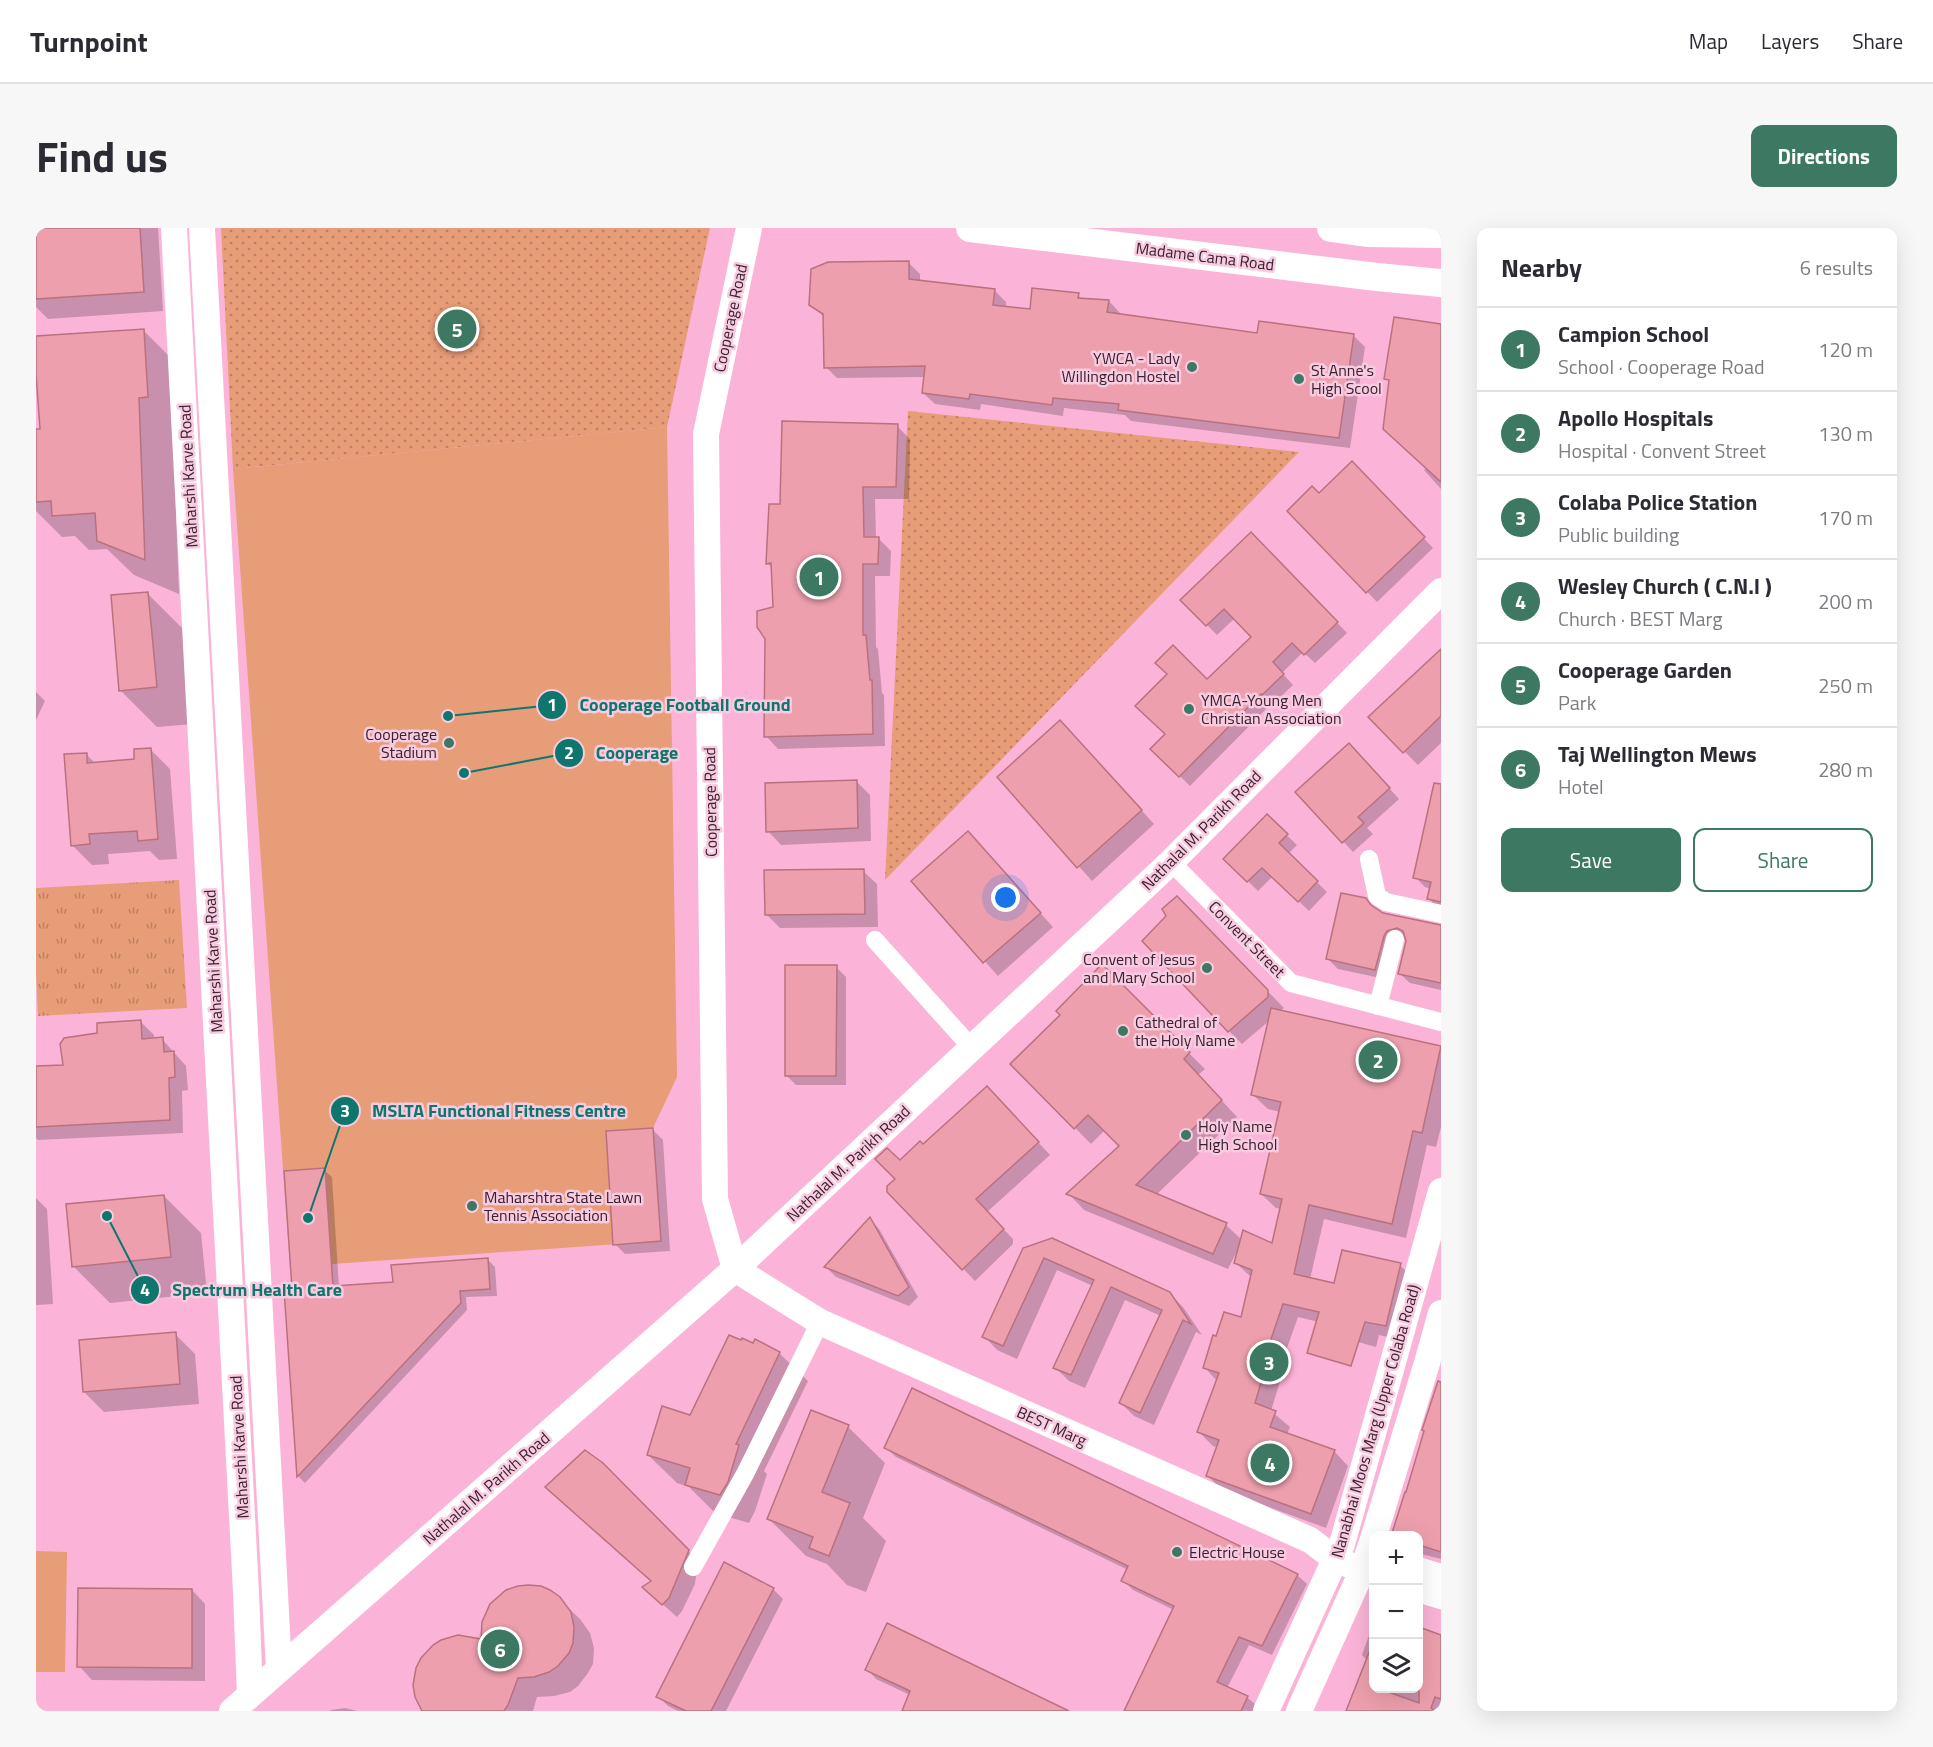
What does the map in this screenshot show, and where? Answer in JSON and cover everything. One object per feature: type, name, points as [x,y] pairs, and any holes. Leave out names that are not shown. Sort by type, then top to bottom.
[{"type":"main road","name":"Madame Cama Road","points":[[970,228],[1441,283]]},
{"type":"main road","points":[[1331,228],[1441,234]]},
{"type":"street","name":"Maharshi Karve Road","points":[[174,228],[245,1568],[241,1703]]},
{"type":"street","name":"Maharshi Karve Road","points":[[202,228],[279,1670]]},
{"type":"street","name":"Cooperage Road","points":[[735,1269],[715,1199],[706,434],[749,228]]},
{"type":"street","name":"Nathalal M. Parikh Road","points":[[241,1703],[735,1269],[1171,862],[1441,591]]},
{"type":"street","points":[[1370,859],[1377,896],[1386,902],[1441,914]]},
{"type":"street","name":"Convent Street","points":[[1171,862],[1291,983],[1441,1022]]},
{"type":"street","points":[[1378,1006],[1395,939]]},
{"type":"street","points":[[875,940],[971,1047]]},
{"type":"street","name":"Nanabhai Moos Marg (Upper Colaba Road)","points":[[1266,1711],[1339,1552],[1441,1191]]},
{"type":"street","name":"BEST Marg","points":[[735,1269],[820,1322],[1339,1552]]},
{"type":"street","name":"Nanabhai Moos Marg (Upper Colaba Road)","points":[[1379,1531],[1434,1365],[1441,1312]]},
{"type":"street","points":[[693,1567],[745,1474],[820,1322]]},
{"type":"street","points":[[1339,1552],[1369,1554]]},
{"type":"street","name":"Nanabhai Moos Marg (Upper Colaba Road)","points":[[1299,1711],[1369,1558]]},
{"type":"street","points":[[1423,1571],[1441,1577]]},
{"type":"street","points":[[1423,1590],[1441,1596]]},
{"type":"green space","points":[[221,228],[710,228],[667,427],[233,469]]},
{"type":"green space","points":[[908,411],[1299,452],[885,880]]},
{"type":"green space","points":[[667,427],[677,1077],[653,1128],[661,1241],[290,1267],[233,469]]},
{"type":"green space","points":[[179,880],[187,1008],[38,1016],[36,888]]},
{"type":"green space","points":[[36,1551],[67,1552],[65,1672],[36,1672]]},
{"type":"building","points":[[36,228],[140,228],[144,292],[36,299]]},
{"type":"building","points":[[909,261],[909,279],[995,289],[993,305],[1030,309],[1032,288],[1079,293],[1078,298],[1109,300],[1107,312],[1257,333],[1259,321],[1354,334],[1339,438],[1118,410],[1119,404],[1053,398],[1052,405],[970,394],[969,399],[922,393],[925,366],[824,368],[823,314],[809,305],[811,269],[828,262]]},
{"type":"building","points":[[1394,317],[1441,324],[1441,482],[1383,429],[1389,380],[1384,379]]},
{"type":"building","points":[[144,329],[148,397],[139,398],[145,560],[97,541],[95,513],[52,516],[51,501],[36,502],[36,429],[40,429],[36,336]]},
{"type":"building","points":[[782,421],[898,424],[896,487],[863,487],[864,537],[879,537],[878,564],[863,564],[863,635],[866,635],[870,680],[872,680],[873,734],[764,737],[765,639],[757,627],[757,611],[773,607],[771,563],[766,564],[769,504],[780,504]]},
{"type":"building","points":[[1352,461],[1425,537],[1366,593],[1287,511],[1312,486],[1319,493]]},
{"type":"building","points":[[1251,532],[1338,622],[1304,655],[1292,643],[1273,662],[1284,674],[1261,694],[1179,777],[1150,749],[1165,734],[1135,706],[1167,674],[1155,663],[1173,645],[1207,679],[1251,637],[1224,609],[1206,626],[1180,600]]},
{"type":"building","points":[[148,592],[157,687],[119,691],[111,595]]},
{"type":"building","points":[[1441,649],[1441,716],[1403,753],[1368,717]]},
{"type":"building","points":[[1060,720],[1142,810],[1077,868],[997,777]]},
{"type":"building","points":[[1349,743],[1390,788],[1358,817],[1364,823],[1342,843],[1295,792]]},
{"type":"building","points":[[151,748],[158,839],[138,841],[137,831],[89,834],[90,844],[71,846],[64,754],[87,753],[87,763],[134,759],[134,749]]},
{"type":"building","points":[[857,780],[858,828],[766,832],[765,783]]},
{"type":"building","points":[[1434,783],[1441,784],[1441,902],[1427,899],[1431,882],[1413,878]]},
{"type":"building","points":[[1267,814],[1288,834],[1279,843],[1318,881],[1298,902],[1262,868],[1247,882],[1223,859]]},
{"type":"building","points":[[968,831],[1041,913],[983,963],[911,881]]},
{"type":"building","points":[[864,869],[865,914],[765,915],[764,870]]},
{"type":"building","points":[[1341,893],[1366,898],[1371,905],[1383,913],[1441,925],[1441,983],[1398,974],[1406,941],[1403,931],[1397,928],[1387,931],[1384,936],[1375,970],[1326,959]]},
{"type":"building","name":"Convent of Jesus and Mary School","points":[[1177,896],[1268,990],[1268,997],[1228,1032],[1142,941],[1166,916],[1162,909]]},
{"type":"building","points":[[1102,964],[1190,1052],[1184,1059],[1222,1100],[1136,1185],[1227,1223],[1213,1254],[1066,1194],[1119,1146],[1088,1115],[1074,1129],[1010,1064],[1060,1015],[1056,1011]]},
{"type":"building","points":[[785,965],[837,965],[836,1076],[785,1076]]},
{"type":"building","points":[[1271,1008],[1441,1046],[1422,1133],[1413,1131],[1392,1224],[1309,1205],[1294,1274],[1334,1283],[1342,1250],[1401,1263],[1386,1326],[1365,1322],[1351,1366],[1307,1353],[1319,1312],[1283,1304],[1267,1351],[1270,1352],[1255,1403],[1276,1411],[1270,1427],[1335,1450],[1311,1514],[1206,1476],[1219,1440],[1197,1432],[1219,1373],[1203,1368],[1213,1335],[1216,1336],[1224,1312],[1241,1317],[1252,1270],[1234,1263],[1243,1230],[1272,1243],[1282,1199],[1260,1194],[1281,1102],[1251,1095]]},
{"type":"building","points":[[141,1020],[142,1039],[163,1037],[164,1052],[174,1051],[175,1077],[169,1078],[170,1120],[36,1127],[36,1066],[63,1065],[60,1044],[64,1038],[97,1033],[97,1023]]},
{"type":"building","points":[[987,1086],[1039,1142],[976,1199],[1004,1229],[962,1270],[887,1192],[887,1186],[895,1179],[875,1159],[887,1148],[900,1160],[920,1141],[923,1144]]},
{"type":"building","points":[[653,1128],[661,1241],[613,1245],[606,1131]]},
{"type":"building","points":[[325,1168],[333,1286],[393,1282],[391,1265],[488,1258],[490,1289],[460,1291],[461,1303],[297,1477],[284,1290],[292,1289],[284,1171]]},
{"type":"building","points":[[164,1195],[171,1257],[72,1267],[66,1204]]},
{"type":"building","points":[[870,1217],[909,1287],[898,1296],[824,1267]]},
{"type":"building","points":[[1052,1238],[1170,1292],[1191,1324],[1183,1320],[1140,1413],[1119,1403],[1162,1310],[1111,1287],[1071,1375],[1053,1368],[1094,1280],[1044,1258],[1003,1346],[982,1337],[1023,1248]]},
{"type":"building","points":[[176,1332],[180,1384],[83,1392],[79,1340]]},
{"type":"building","points":[[729,1335],[753,1343],[755,1339],[780,1352],[736,1444],[739,1445],[728,1482],[720,1495],[685,1485],[690,1468],[647,1455],[662,1406],[690,1415]]},
{"type":"building","points":[[1438,1381],[1441,1382],[1441,1552],[1423,1546],[1423,1531],[1393,1531],[1424,1431],[1422,1430]]},
{"type":"building","name":"Electric House","points":[[912,1388],[1298,1574],[1262,1646],[1239,1637],[1217,1682],[1248,1696],[1241,1711],[1124,1711],[1174,1606],[1121,1581],[1128,1566],[884,1448]]},
{"type":"building","points":[[811,1410],[849,1425],[822,1492],[850,1503],[829,1556],[809,1548],[813,1537],[767,1519]]},
{"type":"building","points":[[585,1450],[603,1463],[689,1550],[669,1598],[662,1605],[642,1587],[651,1581],[545,1487]]},
{"type":"building","points":[[724,1562],[774,1588],[711,1711],[686,1711],[656,1697]]},
{"type":"building","points":[[528,1585],[541,1586],[550,1590],[560,1597],[571,1612],[574,1627],[573,1643],[569,1653],[558,1666],[549,1672],[534,1677],[518,1678],[504,1711],[422,1711],[415,1697],[413,1685],[416,1668],[421,1658],[441,1640],[458,1635],[481,1639],[482,1622],[490,1604],[506,1590]]},
{"type":"building","points":[[78,1588],[192,1589],[192,1668],[77,1667]]},
{"type":"building","points":[[887,1623],[1069,1711],[902,1711],[910,1691],[865,1670]]},
{"type":"building","points":[[1423,1628],[1441,1635],[1441,1699],[1435,1697],[1431,1708],[1435,1711],[1346,1711],[1369,1653],[1369,1693],[1391,1693],[1419,1703],[1419,1693],[1423,1693]]},
{"type":"place","name":"Cooperage Garden","points":[[457,329]]},
{"type":"place","name":"YWCA - Lady Willingdon Hostel","points":[[1192,367]]},
{"type":"place","name":"St Anne's High Scool","points":[[1299,379]]},
{"type":"place","name":"Campion School","points":[[819,577]]},
{"type":"place","name":"YMCA-Young Men Christian Association","points":[[1189,709]]},
{"type":"place","name":"Cooperage Football Ground","points":[[448,716]]},
{"type":"place","name":"Cooperage Stadium","points":[[449,743]]},
{"type":"place","name":"Cooperage","points":[[464,773]]},
{"type":"place","name":"Convent of Jesus and Mary School","points":[[1207,968]]},
{"type":"place","name":"Cathedral of the Holy Name","points":[[1123,1031]]},
{"type":"place","name":"Apollo Hospitals","points":[[1378,1060]]},
{"type":"place","name":"Holy Name High School","points":[[1186,1135]]},
{"type":"place","name":"Maharshtra State Lawn Tennis Association","points":[[472,1206]]},
{"type":"place","name":"Spectrum Health Care","points":[[107,1216]]},
{"type":"place","name":"MSLTA Functional Fitness Centre","points":[[308,1218]]},
{"type":"place","name":"Colaba Police Station","points":[[1269,1362]]},
{"type":"place","name":"Wesley Church ( C.N.I )","points":[[1270,1463]]},
{"type":"place","name":"Electric House","points":[[1177,1552]]},
{"type":"place","name":"Taj Wellington Mews","points":[[500,1649]]}]
